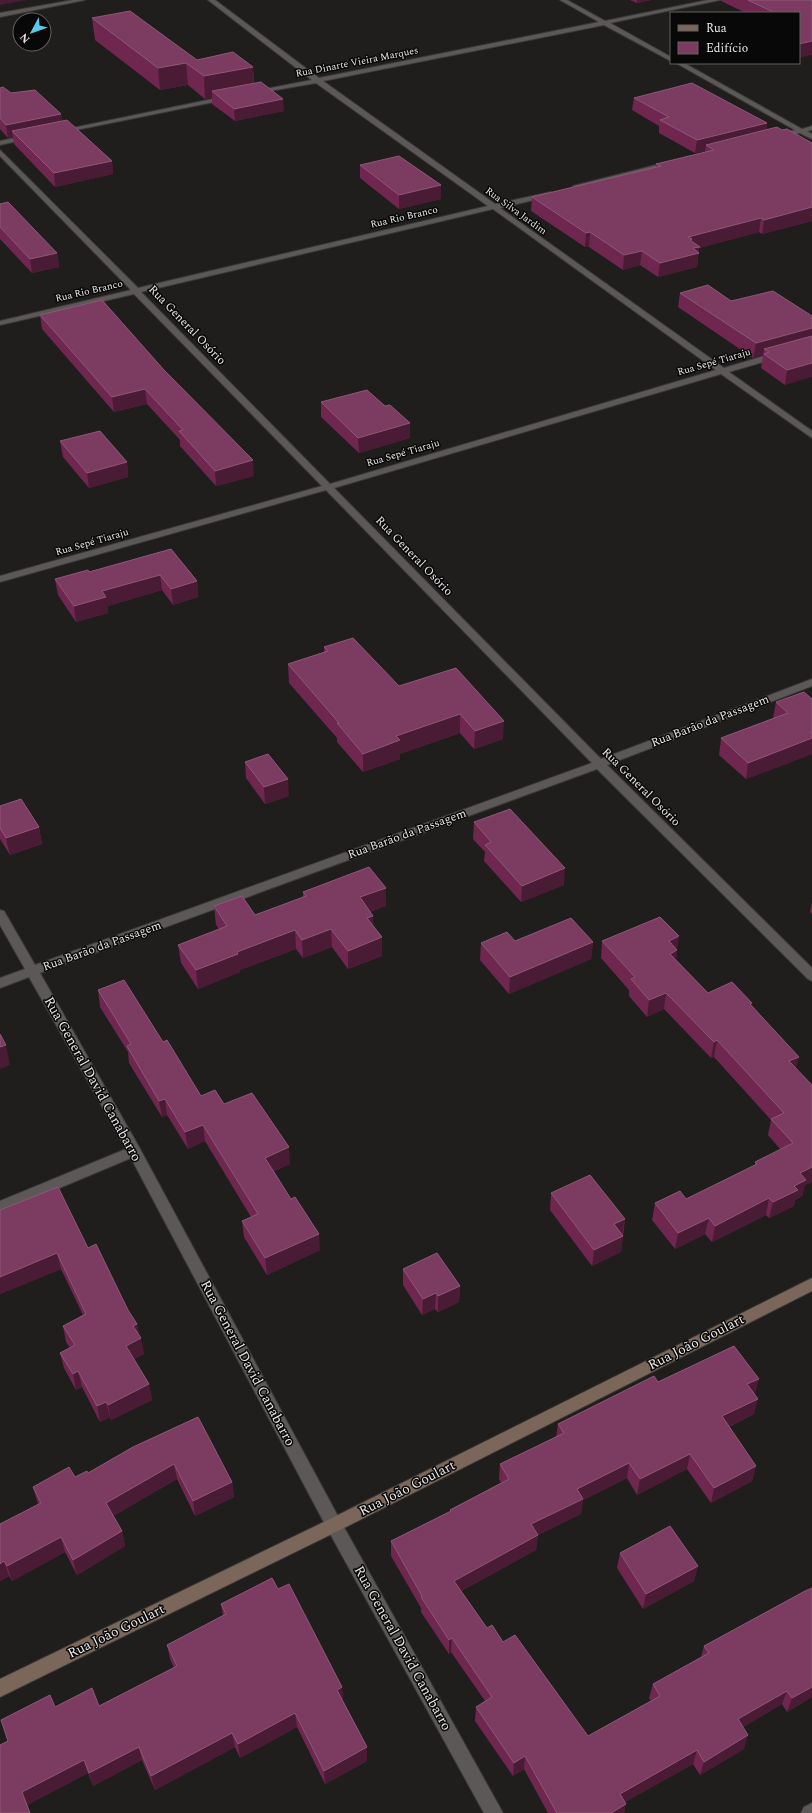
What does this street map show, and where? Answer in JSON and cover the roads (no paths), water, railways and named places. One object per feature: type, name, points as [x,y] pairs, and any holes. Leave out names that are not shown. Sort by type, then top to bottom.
[{"type":"street","points":[[0,14],[82,0]]},
{"type":"street","name":"Rua Silva Jardim","points":[[211,0],[317,80],[722,372],[812,435]]},
{"type":"street","points":[[563,0],[606,22],[670,58]]},
{"type":"street","name":"Rua Dinarte Vieira Marques","points":[[248,94],[717,0]]},
{"type":"street","points":[[680,64],[812,137]]},
{"type":"street","points":[[54,132],[232,97]]},
{"type":"street","points":[[770,138],[812,128]]},
{"type":"street","points":[[0,143],[39,135]]},
{"type":"street","name":"Rua General Osório","points":[[0,152],[599,764],[812,976]]},
{"type":"street","points":[[570,188],[678,161]]},
{"type":"street","name":"Rua Rio Branco","points":[[0,323],[555,192]]},
{"type":"street","name":"Rua Sepé Tiaraju","points":[[0,579],[328,487],[790,352]]},
{"type":"street","name":"Rua Barão da Passagem","points":[[0,983],[599,764],[812,682]]},
{"type":"street","name":"Rua General David Canabarro","points":[[0,914],[134,1151],[334,1525],[494,1813]]},
{"type":"street","points":[[0,1207],[134,1151]]},
{"type":"street","name":"Rua João Goulart","points":[[0,1688],[334,1525],[812,1284]]}]
